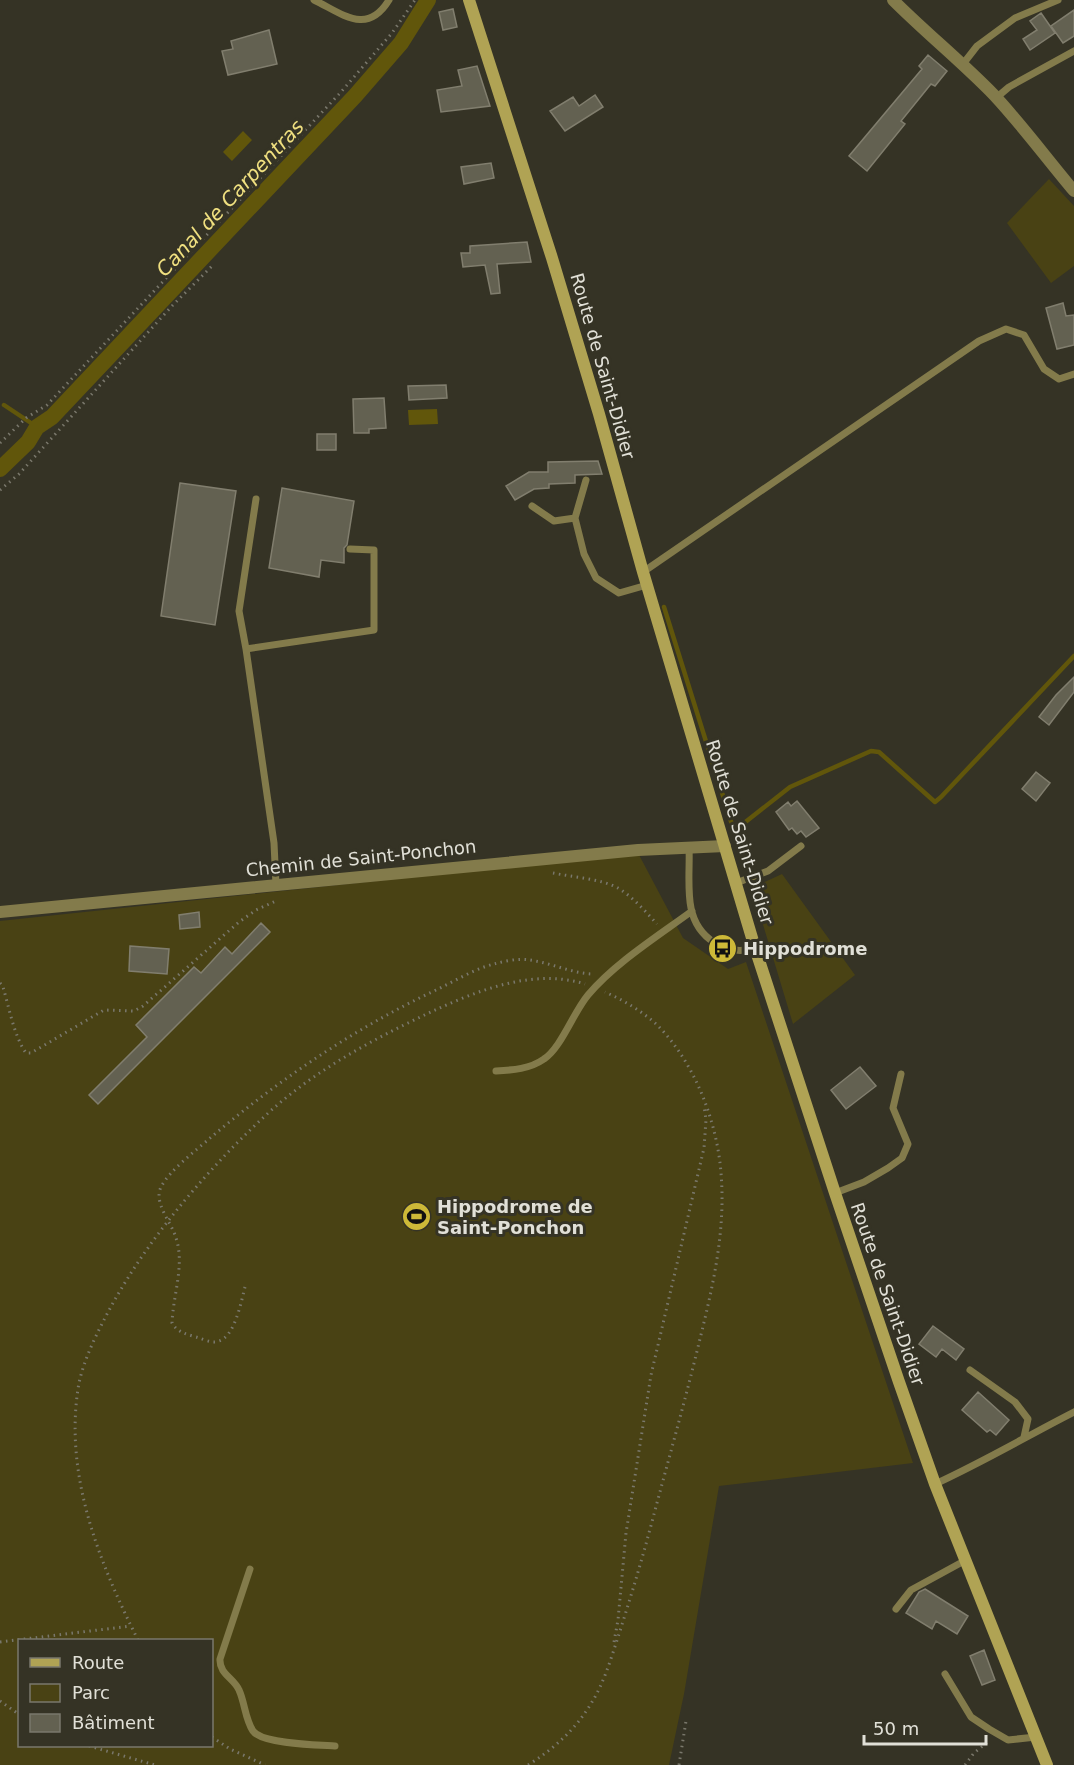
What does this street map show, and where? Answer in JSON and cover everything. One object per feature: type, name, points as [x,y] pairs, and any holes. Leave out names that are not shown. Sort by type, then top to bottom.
[{"type":"main road","name":"Route de Saint-Didier","points":[[469,0],[559,280],[646,585],[755,948],[835,1193],[935,1484],[1047,1765]]},
{"type":"street","points":[[893,0],[923,30],[963,64],[996,98],[1074,191]]},
{"type":"street","name":"Chemin de Saint-Ponchon","points":[[0,912],[638,850],[726,846]]},
{"type":"lane","points":[[314,0],[362,21],[375,17],[388,0]]},
{"type":"lane","points":[[963,64],[977,46],[1015,18],[1058,0]]},
{"type":"lane","points":[[996,98],[1009,87],[1074,51]]},
{"type":"lane","points":[[643,572],[979,341],[1006,328],[1024,335],[1044,369],[1059,379],[1074,374]]},
{"type":"lane","points":[[586,480],[575,518],[584,554],[596,578],[619,593],[646,585]]},
{"type":"lane","points":[[256,499],[239,610],[274,843],[276,885]]},
{"type":"lane","points":[[532,506],[554,521],[575,518]]},
{"type":"lane","points":[[246,649],[374,630],[374,550],[350,549]]},
{"type":"lane","points":[[689,846],[692,911],[700,929],[722,948],[736,951],[755,948]]},
{"type":"lane","points":[[736,883],[768,871],[801,846]]},
{"type":"lane","points":[[496,1071],[531,1066],[546,1058],[556,1046],[575,1012],[595,987],[692,911]]},
{"type":"lane","points":[[835,1193],[864,1182],[902,1158],[908,1144],[893,1108],[902,1074]]},
{"type":"lane","points":[[970,1370],[1015,1402],[1028,1419],[1024,1437]]},
{"type":"lane","points":[[935,1484],[1074,1413]]},
{"type":"lane","points":[[896,1609],[911,1590],[966,1560]]},
{"type":"lane","points":[[250,1569],[220,1659],[221,1669],[238,1688],[251,1727],[257,1734],[265,1738],[335,1746]]},
{"type":"lane","points":[[945,1674],[971,1717],[1008,1740],[1036,1737]]},
{"type":"path","points":[[0,443],[24,419],[47,405],[298,139],[392,33],[415,0]]},
{"type":"path","points":[[0,490],[19,474],[172,306],[214,264]]},
{"type":"path","points":[[545,873],[617,888],[630,897],[665,931]]},
{"type":"path","points":[[0,983],[23,1048],[26,1053],[31,1053],[104,1010],[134,1011],[143,1006],[239,922],[271,902],[286,898]]},
{"type":"path","points":[[245,1287],[231,1332],[218,1342],[211,1342],[176,1329],[172,1323],[180,1261],[179,1248],[176,1236],[160,1202],[159,1194],[161,1187],[182,1162],[227,1123],[348,1037],[395,1010],[475,971],[494,964],[529,959],[587,974],[612,973]]},
{"type":"path","points":[[137,1639],[104,1564],[85,1508],[78,1473],[76,1447],[77,1397],[86,1360],[99,1330],[134,1267],[168,1220],[203,1178],[273,1108],[311,1079],[400,1026],[452,1002],[498,985],[538,980],[568,980],[595,987],[638,1010],[660,1028],[674,1045],[704,1099],[714,1132],[721,1173],[720,1248],[711,1297],[636,1579],[600,1687],[576,1726],[556,1747],[528,1765]]},
{"type":"path","points":[[612,1653],[618,1620],[626,1533],[651,1375],[704,1148],[706,1120],[704,1099]]},
{"type":"path","points":[[25,1639],[131,1626]]},
{"type":"path","points":[[0,1642],[18,1640]]},
{"type":"path","points":[[0,1701],[18,1713]]},
{"type":"path","points":[[679,1765],[686,1721]]},
{"type":"path","points":[[965,1765],[985,1743],[1001,1736]]},
{"type":"path","points":[[213,1738],[230,1749],[265,1765]]},
{"type":"path","points":[[92,1747],[155,1765]]},
{"type":"green space","points":[[1049,179],[1074,206],[1074,266],[1051,283],[1007,223]]},
{"type":"green space","name":"Hippodrome de Saint-Ponchon","points":[[638,853],[683,938],[728,969],[746,962],[913,1463],[719,1486],[684,1694],[669,1765],[0,1765],[0,921]]},
{"type":"green space","points":[[782,874],[855,975],[793,1024],[752,888]]},
{"type":"shaded area","points":[[243,131],[252,140],[232,161],[223,152]]},
{"type":"shaded area","points":[[437,409],[438,424],[409,425],[408,410]]},
{"type":"building","points":[[453,9],[457,27],[443,30],[439,12]]},
{"type":"building","points":[[1074,10],[1074,36],[1063,43],[1051,26]]},
{"type":"building","points":[[1041,13],[1055,33],[1030,50],[1023,39],[1037,30],[1030,21]]},
{"type":"building","points":[[269,30],[277,64],[228,75],[222,51],[233,49],[231,41]]},
{"type":"building","points":[[928,55],[947,71],[935,86],[931,84],[901,121],[905,124],[867,171],[849,156],[922,69],[919,66]]},
{"type":"building","points":[[477,66],[490,106],[441,112],[437,90],[462,86],[458,70]]},
{"type":"building","points":[[595,95],[603,107],[565,131],[550,111],[573,97],[579,106]]},
{"type":"building","points":[[491,163],[494,178],[464,184],[461,167]]},
{"type":"building","points":[[527,242],[531,262],[497,264],[500,293],[491,294],[485,265],[463,267],[461,253],[470,253],[470,246]]},
{"type":"building","points":[[1063,303],[1066,316],[1074,315],[1074,345],[1057,349],[1046,308]]},
{"type":"building","points":[[446,385],[447,398],[409,400],[408,386]]},
{"type":"building","points":[[384,398],[386,428],[369,429],[369,433],[354,433],[353,399]]},
{"type":"building","points":[[317,434],[336,434],[336,450],[317,450]]},
{"type":"building","points":[[598,461],[602,474],[575,475],[575,483],[549,484],[549,488],[534,489],[515,500],[506,486],[529,472],[548,472],[548,462]]},
{"type":"building","points":[[180,483],[236,491],[215,625],[161,616]]},
{"type":"building","points":[[282,488],[354,501],[347,545],[344,548],[344,563],[321,560],[319,577],[269,568]]},
{"type":"building","points":[[1074,677],[1074,692],[1049,725],[1039,717]]},
{"type":"building","points":[[1036,772],[1050,783],[1036,801],[1022,789]]},
{"type":"building","points":[[797,801],[819,828],[806,837],[801,831],[797,834],[792,828],[789,830],[776,812],[788,802],[791,806]]},
{"type":"building","points":[[199,912],[200,927],[180,929],[179,915]]},
{"type":"building","points":[[261,923],[270,932],[98,1104],[89,1095],[147,1037],[136,1025],[194,967],[201,973],[225,947],[232,954]]},
{"type":"building","points":[[130,946],[169,949],[167,974],[129,971]]},
{"type":"building","points":[[860,1067],[876,1086],[846,1109],[831,1090]]},
{"type":"building","points":[[933,1326],[964,1349],[956,1360],[942,1349],[936,1357],[919,1344]]},
{"type":"building","points":[[978,1392],[1009,1420],[996,1435],[990,1430],[987,1432],[962,1410]]},
{"type":"building","points":[[925,1589],[968,1616],[957,1634],[936,1621],[932,1629],[906,1613],[919,1592]]},
{"type":"building","points":[[984,1650],[995,1680],[982,1685],[970,1656]]},
{"type":"waterway","name":"Canal de Carpentras","points":[[0,469],[28,442],[37,427],[52,417],[355,96],[401,43],[428,0]]},
{"type":"waterway","points":[[4,405],[37,427]]},
{"type":"waterway","points":[[664,607],[734,831],[790,787],[871,751],[879,752],[935,802],[1074,656]]},
{"type":"place","name":"Hippodrome","points":[[722,948]]},
{"type":"place","name":"Hippodrome de Saint-Ponchon","points":[[416,1216]]}]
